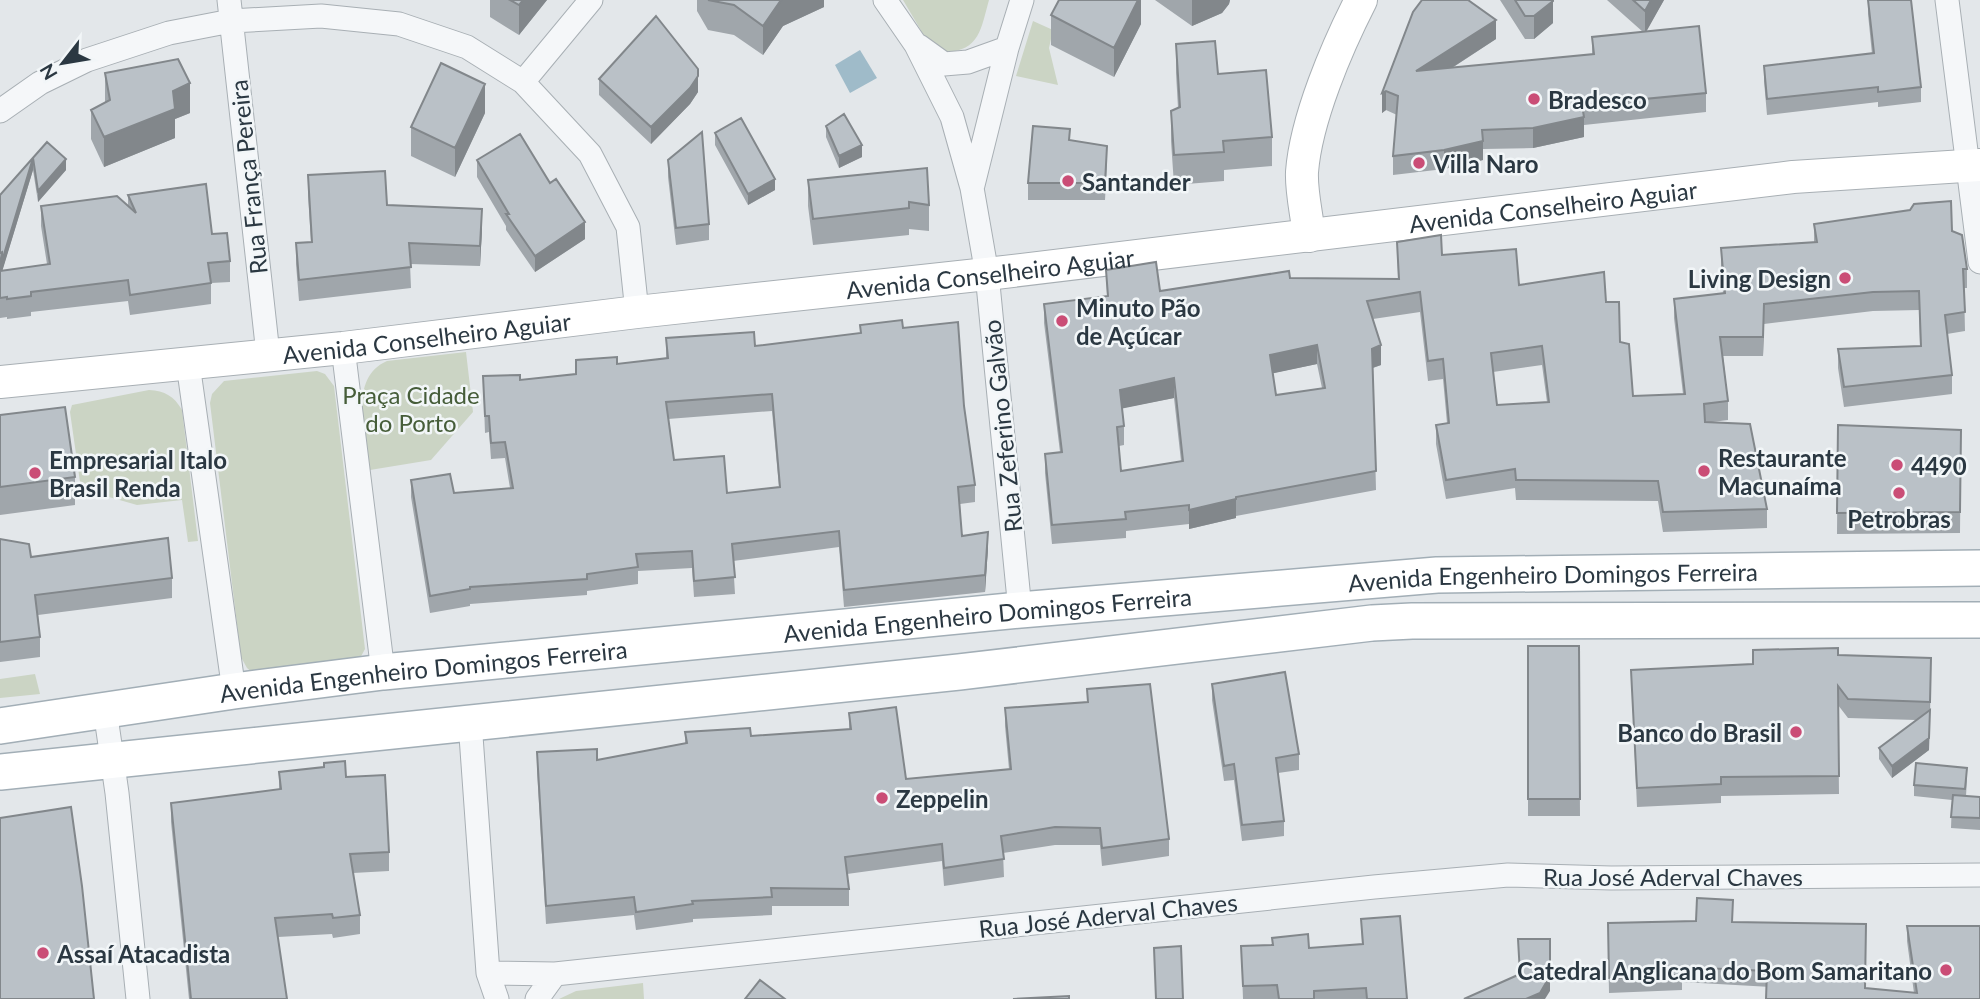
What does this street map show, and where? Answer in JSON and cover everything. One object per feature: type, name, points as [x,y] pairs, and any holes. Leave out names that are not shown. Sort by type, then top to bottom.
[{"type":"main road","points":[[1309,236],[1302,175],[1305,151],[1325,86],[1361,0]]},
{"type":"main road","name":"Avenida Conselheiro Aguiar","points":[[0,382],[343,348],[1793,177],[1975,165]]},
{"type":"main road","name":"Avenida Engenheiro Domingos Ferreira","points":[[0,726],[234,691],[383,673],[1020,610],[1437,575],[1980,568]]},
{"type":"main road","name":"Avenida Engenheiro Domingos Ferreira","points":[[0,772],[959,672],[1372,622],[1980,620]]},
{"type":"street","points":[[523,82],[591,0]]},
{"type":"street","name":"Rua Zeferino Galvão","points":[[885,0],[916,45],[952,117],[972,188],[987,274],[1020,610]]},
{"type":"street","points":[[972,188],[1007,48],[1022,0]]},
{"type":"street","points":[[1947,0],[1975,165],[1980,262]]},
{"type":"street","points":[[0,111],[40,83],[87,60],[230,10],[399,24],[467,47],[523,82],[590,154],[628,227],[637,312]]},
{"type":"street","name":"Rua França Pereira","points":[[230,10],[268,354]]},
{"type":"street","name":"Rua Zeferino Galvão","points":[[916,45],[944,64],[968,62],[1007,48]]},
{"type":"street","points":[[343,348],[383,673]]},
{"type":"street","points":[[188,364],[234,691]]},
{"type":"street","points":[[105,710],[138,999]]},
{"type":"street","points":[[470,722],[488,973],[498,999]]},
{"type":"street","name":"Rua José Aderval Chaves","points":[[488,973],[555,974],[1508,875],[1611,878],[1980,875]]},
{"type":"street","points":[[537,999],[555,974]]},
{"type":"green space","points":[[903,0],[989,0],[981,28],[972,42],[957,51],[945,52],[926,39]]},
{"type":"green space","points":[[1033,21],[1053,30],[1049,48],[1058,85],[1016,76]]},
{"type":"green space","name":"Praça Cidade do Porto","points":[[466,352],[473,412],[431,460],[370,470],[362,410],[367,381],[375,369],[387,361]]},
{"type":"green space","name":"Praça Cidade do Porto","points":[[317,371],[325,374],[334,386],[365,649],[359,660],[259,678],[247,668],[241,657],[210,403],[212,394],[224,381]]},
{"type":"green space","points":[[149,390],[168,395],[182,410],[198,541],[188,542],[182,500],[137,505],[81,489],[70,412],[72,405]]},
{"type":"green space","points":[[35,674],[40,694],[0,698],[0,679]]},
{"type":"green space","points":[[643,983],[644,999],[559,999],[576,991]]},
{"type":"water","points":[[860,50],[877,78],[850,93],[835,65]]},
{"type":"building","points":[[510,0],[523,0],[519,5]]},
{"type":"building","points":[[708,0],[781,0],[763,26],[734,5]]},
{"type":"building","points":[[1059,0],[1138,0],[1114,48],[1051,15]]},
{"type":"building","points":[[1422,0],[1468,0],[1496,20],[1416,71],[1594,54],[1592,37],[1699,26],[1706,93],[1582,105],[1584,117],[1533,128],[1482,130],[1483,141],[1444,150],[1393,156],[1398,96],[1386,91],[1382,93],[1413,12]]},
{"type":"building","points":[[1515,0],[1553,1],[1534,16],[1525,16]]},
{"type":"building","points":[[1633,0],[1651,0],[1645,11]]},
{"type":"building","points":[[1868,0],[1911,0],[1921,87],[1878,92],[1878,87],[1767,99],[1764,66],[1874,53]]},
{"type":"building","points":[[656,16],[698,69],[698,76],[690,88],[651,127],[599,79]]},
{"type":"building","points":[[1215,41],[1218,74],[1266,70],[1272,137],[1223,141],[1224,152],[1174,155],[1171,111],[1180,107],[1176,44]]},
{"type":"building","points":[[178,59],[190,83],[173,91],[175,109],[104,137],[91,110],[110,100],[105,73]]},
{"type":"building","points":[[441,63],[485,84],[455,148],[411,127]]},
{"type":"building","points":[[844,114],[862,145],[839,156],[826,126]]},
{"type":"building","points":[[741,118],[775,179],[748,194],[715,133]]},
{"type":"building","name":"Santander","points":[[1033,126],[1070,129],[1069,140],[1107,146],[1105,183],[1028,183]]},
{"type":"building","points":[[702,132],[709,224],[676,228],[668,160]]},
{"type":"building","points":[[520,134],[550,183],[556,179],[585,222],[535,256],[506,214],[509,214],[477,160]]},
{"type":"building","points":[[47,142],[66,159],[38,191],[33,158],[2,261],[0,195]]},
{"type":"building","points":[[927,168],[929,205],[909,202],[909,208],[813,219],[808,180]]},
{"type":"building","points":[[385,171],[387,205],[482,209],[480,246],[409,243],[411,267],[299,280],[296,243],[312,242],[308,175]]},
{"type":"building","points":[[206,184],[212,234],[227,233],[230,261],[208,263],[211,283],[130,295],[128,280],[31,292],[31,296],[0,298],[0,271],[50,264],[41,206],[117,196],[136,213],[128,195]]},
{"type":"building","points":[[1951,201],[1952,231],[1962,235],[1967,269],[1963,269],[1965,312],[1945,315],[1952,375],[1844,387],[1838,349],[1921,346],[1919,291],[1873,292],[1764,304],[1763,337],[1720,337],[1728,401],[1704,404],[1705,422],[1750,424],[1767,509],[1663,512],[1658,481],[1516,480],[1515,469],[1446,480],[1436,425],[1449,423],[1443,359],[1428,361],[1420,292],[1367,301],[1381,345],[1372,349],[1376,471],[1236,497],[1189,510],[1189,505],[1125,512],[1126,519],[1052,525],[1045,454],[1062,452],[1044,304],[1108,296],[1106,270],[1156,262],[1160,291],[1289,271],[1290,278],[1399,279],[1397,242],[1441,235],[1442,255],[1516,249],[1519,285],[1604,272],[1606,302],[1619,302],[1620,342],[1629,344],[1633,396],[1685,394],[1674,299],[1725,293],[1721,248],[1817,242],[1814,224],[1910,210],[1914,204]],"holes":[[[1317,345],[1325,388],[1276,395],[1270,355]],[[1542,346],[1549,402],[1497,405],[1491,353]],[[1174,378],[1183,461],[1121,471],[1117,427],[1124,426],[1120,390]]]},
{"type":"building","points":[[902,320],[903,328],[958,322],[964,406],[975,485],[958,487],[962,536],[988,532],[985,575],[844,590],[839,531],[732,544],[735,577],[694,581],[692,551],[636,554],[638,567],[587,574],[587,579],[470,587],[430,596],[411,480],[450,474],[454,493],[513,488],[505,442],[491,443],[489,416],[485,416],[483,376],[520,375],[520,380],[576,374],[576,360],[617,357],[617,364],[668,358],[666,338],[754,332],[755,346],[861,333],[860,325]],"holes":[[[772,394],[780,487],[727,493],[724,456],[674,460],[666,402]]]},
{"type":"building","points":[[65,407],[75,477],[0,487],[0,415]]},
{"type":"building","name":"Petrobras","points":[[1838,425],[1961,430],[1960,512],[1837,513]]},
{"type":"building","points":[[168,538],[172,578],[35,595],[40,637],[0,642],[0,539],[29,544],[31,557]]},
{"type":"building","points":[[1528,646],[1579,646],[1580,799],[1528,799]]},
{"type":"building","points":[[1838,648],[1838,655],[1931,658],[1930,702],[1848,699],[1838,686],[1839,776],[1721,777],[1721,784],[1637,788],[1631,670],[1753,664],[1753,650]]},
{"type":"building","points":[[1285,672],[1299,754],[1276,758],[1284,821],[1242,825],[1234,764],[1224,766],[1212,684]]},
{"type":"building","points":[[1150,684],[1169,839],[1102,848],[1100,828],[1055,827],[1001,836],[1004,859],[944,868],[942,844],[845,857],[849,889],[771,888],[772,897],[692,901],[693,904],[636,912],[634,897],[546,906],[537,752],[597,749],[597,760],[687,743],[685,732],[750,728],[751,736],[851,729],[849,713],[896,707],[906,779],[1011,769],[1005,708],[1088,702],[1087,689]]},
{"type":"building","points":[[1930,710],[1929,738],[1892,766],[1879,748]]},
{"type":"building","points":[[345,761],[346,777],[385,775],[389,852],[350,854],[360,915],[275,918],[287,999],[191,999],[171,803],[281,789],[279,772],[324,767],[324,763]]},
{"type":"building","points":[[1916,763],[1967,768],[1965,789],[1914,785]]},
{"type":"building","points":[[1953,795],[1980,797],[1980,818],[1951,817]]},
{"type":"building","name":"Assaí Atacadista","points":[[71,807],[94,999],[0,999],[0,818]]},
{"type":"building","points":[[1697,898],[1733,900],[1732,922],[1866,924],[1865,988],[1917,993],[1907,926],[1980,926],[1980,999],[1766,999],[1767,971],[1682,967],[1682,975],[1609,978],[1608,923],[1696,921]]},
{"type":"building","points":[[1400,916],[1407,999],[1367,999],[1366,988],[1314,991],[1314,999],[1279,999],[1277,985],[1243,986],[1241,946],[1273,945],[1272,938],[1308,934],[1309,948],[1363,944],[1361,919]]},
{"type":"building","points":[[1518,939],[1550,939],[1550,976],[1540,993],[1526,999],[1464,999],[1520,974]]},
{"type":"building","points":[[1181,946],[1183,999],[1156,999],[1154,948]]},
{"type":"building","points":[[760,980],[785,999],[745,999]]},
{"type":"building","points":[[1069,996],[1069,999],[1013,999]]},
{"type":"place","name":"Bradesco","points":[[1534,99]]},
{"type":"place","name":"Villa Naro","points":[[1419,163]]},
{"type":"place","name":"Santander","points":[[1068,181]]},
{"type":"place","name":"Living Design","points":[[1845,278]]},
{"type":"place","name":"Minuto Pão de Açúcar","points":[[1062,321]]},
{"type":"place","name":"4490","points":[[1897,465]]},
{"type":"place","name":"Restaurante Macunaíma","points":[[1704,471]]},
{"type":"place","name":"Empresarial Italo Brasil Renda","points":[[35,473]]},
{"type":"place","name":"Petrobras","points":[[1899,493]]},
{"type":"place","name":"Banco do Brasil","points":[[1796,732]]},
{"type":"place","name":"Zeppelin","points":[[882,798]]},
{"type":"place","name":"Assaí Atacadista","points":[[43,953]]},
{"type":"place","name":"Catedral Anglicana do Bom Samaritano","points":[[1946,970]]}]
